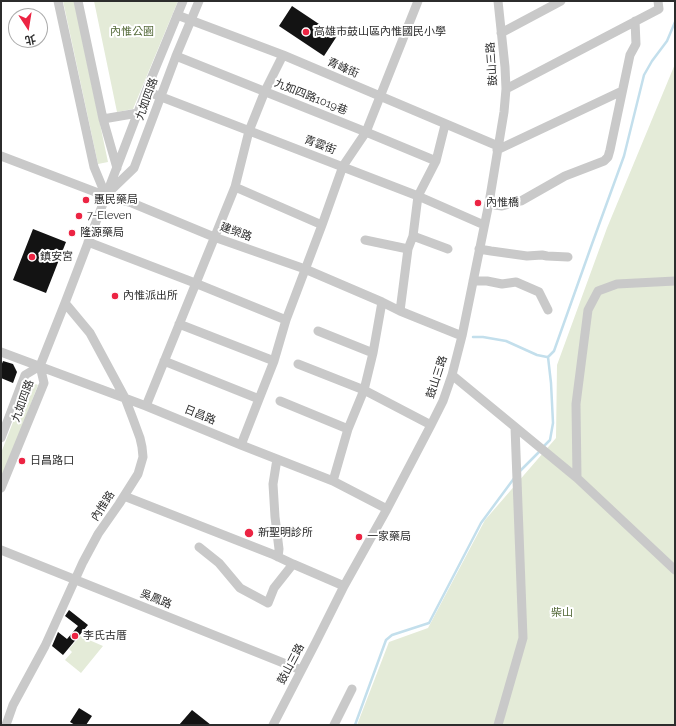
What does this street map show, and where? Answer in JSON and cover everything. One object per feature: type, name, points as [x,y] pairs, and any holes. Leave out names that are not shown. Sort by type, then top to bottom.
[{"type":"street","points":[[58,1],[94,167],[106,196]]},
{"type":"street","points":[[78,1],[103,119],[116,168]]},
{"type":"street","name":"九如四路","points":[[1,488],[44,383],[40,366],[146,91],[183,1]]},
{"type":"street","name":"九如四路","points":[[106,196],[134,168],[176,56],[199,1]]},
{"type":"street","points":[[241,445],[274,361],[286,320],[343,166],[366,132],[418,1]]},
{"type":"street","name":"鼓山三路","points":[[272,725],[344,586],[387,509],[431,425],[452,375],[462,336],[489,203],[504,112],[506,89],[505,67],[498,1]]},
{"type":"street","points":[[501,33],[561,1]]},
{"type":"street","points":[[506,89],[659,9],[658,1]]},
{"type":"street","name":"青峰街","points":[[177,15],[283,55],[498,148]]},
{"type":"street","points":[[489,203],[502,206],[521,201],[565,176],[604,161],[608,157],[630,55],[636,44],[635,21]]},
{"type":"street","points":[[146,406],[235,187],[249,131],[265,91],[283,55]]},
{"type":"street","name":"九如四路1019巷","points":[[176,56],[436,161]]},
{"type":"street","name":"青雲街","points":[[146,91],[343,166],[418,196],[484,225]]},
{"type":"street","points":[[498,148],[622,91]]},
{"type":"street","name":"九如四路","points":[[103,119],[138,113]]},
{"type":"street","points":[[400,311],[408,249],[413,236],[418,196],[436,161],[445,125]]},
{"type":"street","name":"建榮路","points":[[1,156],[106,196],[132,203],[214,237],[305,269],[400,311],[462,336]]},
{"type":"street","points":[[235,187],[322,225]]},
{"type":"street","points":[[413,236],[448,250]]},
{"type":"street","points":[[365,240],[408,249]]},
{"type":"street","points":[[88,242],[286,320]]},
{"type":"street","points":[[479,249],[527,256],[542,255],[568,257]]},
{"type":"street","points":[[473,281],[487,281],[502,284],[516,282],[539,292],[548,310]]},
{"type":"street","points":[[577,478],[576,404],[588,310],[598,290],[617,284],[675,281]]},
{"type":"street","points":[[332,481],[348,428],[364,390],[382,302]]},
{"type":"street","name":"內惟路","points":[[6,725],[13,705],[45,646],[83,562],[98,534],[138,474],[143,457],[140,438],[124,398],[90,333],[65,303]]},
{"type":"street","points":[[179,324],[274,361]]},
{"type":"street","points":[[318,330],[372,353]]},
{"type":"street","name":"日昌路","points":[[1,352],[146,406],[278,459],[332,481],[387,509]]},
{"type":"street","points":[[164,361],[259,399]]},
{"type":"street","points":[[298,364],[364,390],[431,425]]},
{"type":"street","name":"九如四路","points":[[1,438],[25,375],[40,366]]},
{"type":"street","points":[[452,375],[577,478],[675,570]]},
{"type":"street","points":[[280,401],[348,428]]},
{"type":"street","points":[[498,725],[523,638],[516,427]]},
{"type":"street","points":[[278,459],[273,484],[279,549],[278,557]]},
{"type":"street","points":[[124,496],[278,557],[344,586]]},
{"type":"street","points":[[199,547],[219,563],[240,588],[268,603],[274,588],[293,564]]},
{"type":"street","name":"吳鳳路","points":[[1,550],[301,670]]},
{"type":"street","points":[[334,725],[352,689]]},
{"type":"green space","points":[[63,1],[74,1],[108,162],[98,164]]},
{"type":"green space","name":"內惟公園","points":[[94,1],[178,1],[133,109],[117,112]]},
{"type":"green space","name":"柴山","points":[[675,64],[675,725],[357,725],[389,642],[428,628],[485,520],[556,438],[557,365],[607,228]]},
{"type":"green space","points":[[29,381],[38,385],[1,481],[1,453]]},
{"type":"green space","points":[[80,636],[103,646],[81,673],[65,660],[72,652],[69,649]]},
{"type":"building","points":[[292,6],[337,36],[324,56],[279,26]]},
{"type":"building","points":[[33,229],[66,242],[46,293],[13,280]]},
{"type":"building","points":[[3,361],[13,364],[17,372],[13,383],[1,378],[1,366]]},
{"type":"building","name":"李氏古厝","points":[[69,610],[88,625],[63,655],[52,646],[58,632],[67,639],[78,626],[65,616]]},
{"type":"building","points":[[79,708],[92,716],[86,725],[75,725],[70,722]]},
{"type":"building","points":[[192,710],[211,725],[179,725]]},
{"type":"waterway","points":[[543,447],[550,440],[553,423],[548,357],[554,351],[624,156],[644,75],[652,61],[667,41],[675,22]]},
{"type":"waterway","points":[[473,337],[483,337],[506,341],[537,355],[547,357]]},
{"type":"waterway","points":[[519,472],[540,451]]},
{"type":"waterway","points":[[355,725],[386,640],[392,635],[429,623],[481,523],[515,477]]},
{"type":"place","name":"高雄市鼓山區內惟國民小學","points":[[306,32]]},
{"type":"place","name":"惠民藥局","points":[[86,200]]},
{"type":"place","name":"內惟橋","points":[[478,203]]},
{"type":"place","name":"7-Eleven","points":[[79,216]]},
{"type":"place","name":"隆源藥局","points":[[72,233]]},
{"type":"place","name":"鎮安宮","points":[[32,257]]},
{"type":"place","name":"內惟派出所","points":[[115,296]]},
{"type":"place","name":"日昌路口","points":[[22,461]]},
{"type":"place","name":"新聖明診所","points":[[249,533]]},
{"type":"place","name":"一家藥局","points":[[359,537]]},
{"type":"place","name":"李氏古厝","points":[[75,636]]}]
